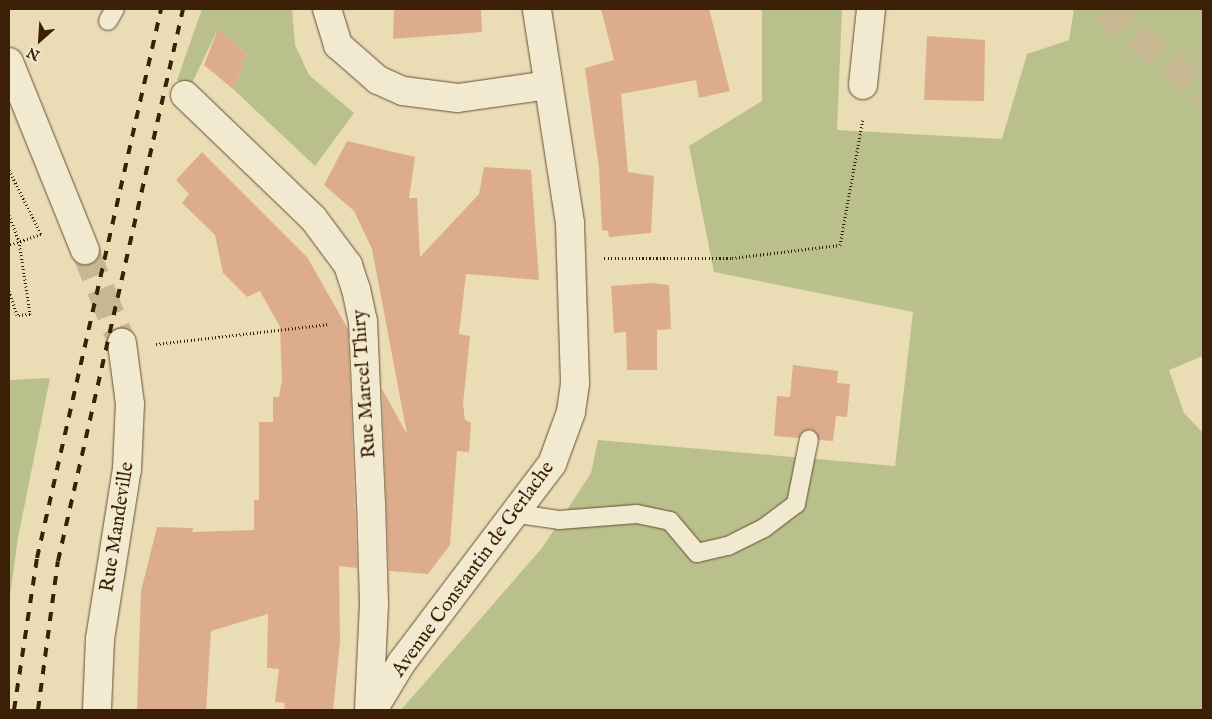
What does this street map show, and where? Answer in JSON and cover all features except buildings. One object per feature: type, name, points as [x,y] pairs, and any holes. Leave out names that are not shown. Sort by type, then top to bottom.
[{"type":"street","points":[[327,9],[338,45],[378,80],[403,91],[458,98],[548,86]]},
{"type":"street","name":"Avenue Constantin de Gerlache","points":[[371,710],[402,662],[518,514],[552,464],[571,412],[575,383],[572,258],[537,9]]},
{"type":"street","points":[[863,85],[871,9]]},
{"type":"street","points":[[9,62],[85,250]]},
{"type":"street","name":"Rue Marcel Thiry","points":[[185,95],[313,218],[348,265],[363,321],[374,604],[371,710]]},
{"type":"street","name":"Rue Mandeville","points":[[97,710],[100,639],[127,469],[130,404],[124,349]]},
{"type":"lane","points":[[518,514],[560,520],[637,514],[670,521],[697,553],[728,546],[764,528],[796,504],[809,439]]},
{"type":"path","points":[[572,258],[732,258],[840,245],[862,144],[863,85]]},
{"type":"path","points":[[9,170],[41,234],[9,245]]},
{"type":"path","points":[[9,215],[19,241],[30,314],[17,315],[9,291]]},
{"type":"path","points":[[124,349],[170,339],[363,321]]},
{"type":"green space","points":[[202,9],[292,9],[295,45],[309,75],[354,113],[315,166],[233,89],[247,54],[218,29],[191,85],[177,80]]},
{"type":"green space","points":[[762,9],[842,9],[837,130],[1002,139],[1027,54],[1069,40],[1074,9],[1203,9],[1203,356],[1169,370],[1184,413],[1203,433],[1203,710],[401,710],[542,548],[591,473],[598,440],[895,466],[913,312],[714,272],[689,146],[762,101]]},
{"type":"green space","points":[[50,378],[18,538],[9,603],[9,380]]},
{"type":"tunnel","points":[[1105,9],[1203,94]]},
{"type":"tunnel","points":[[85,250],[122,343]]},
{"type":"railway","points":[[14,710],[37,558],[161,9]]},
{"type":"railway","points":[[38,710],[58,561],[183,9]]}]
